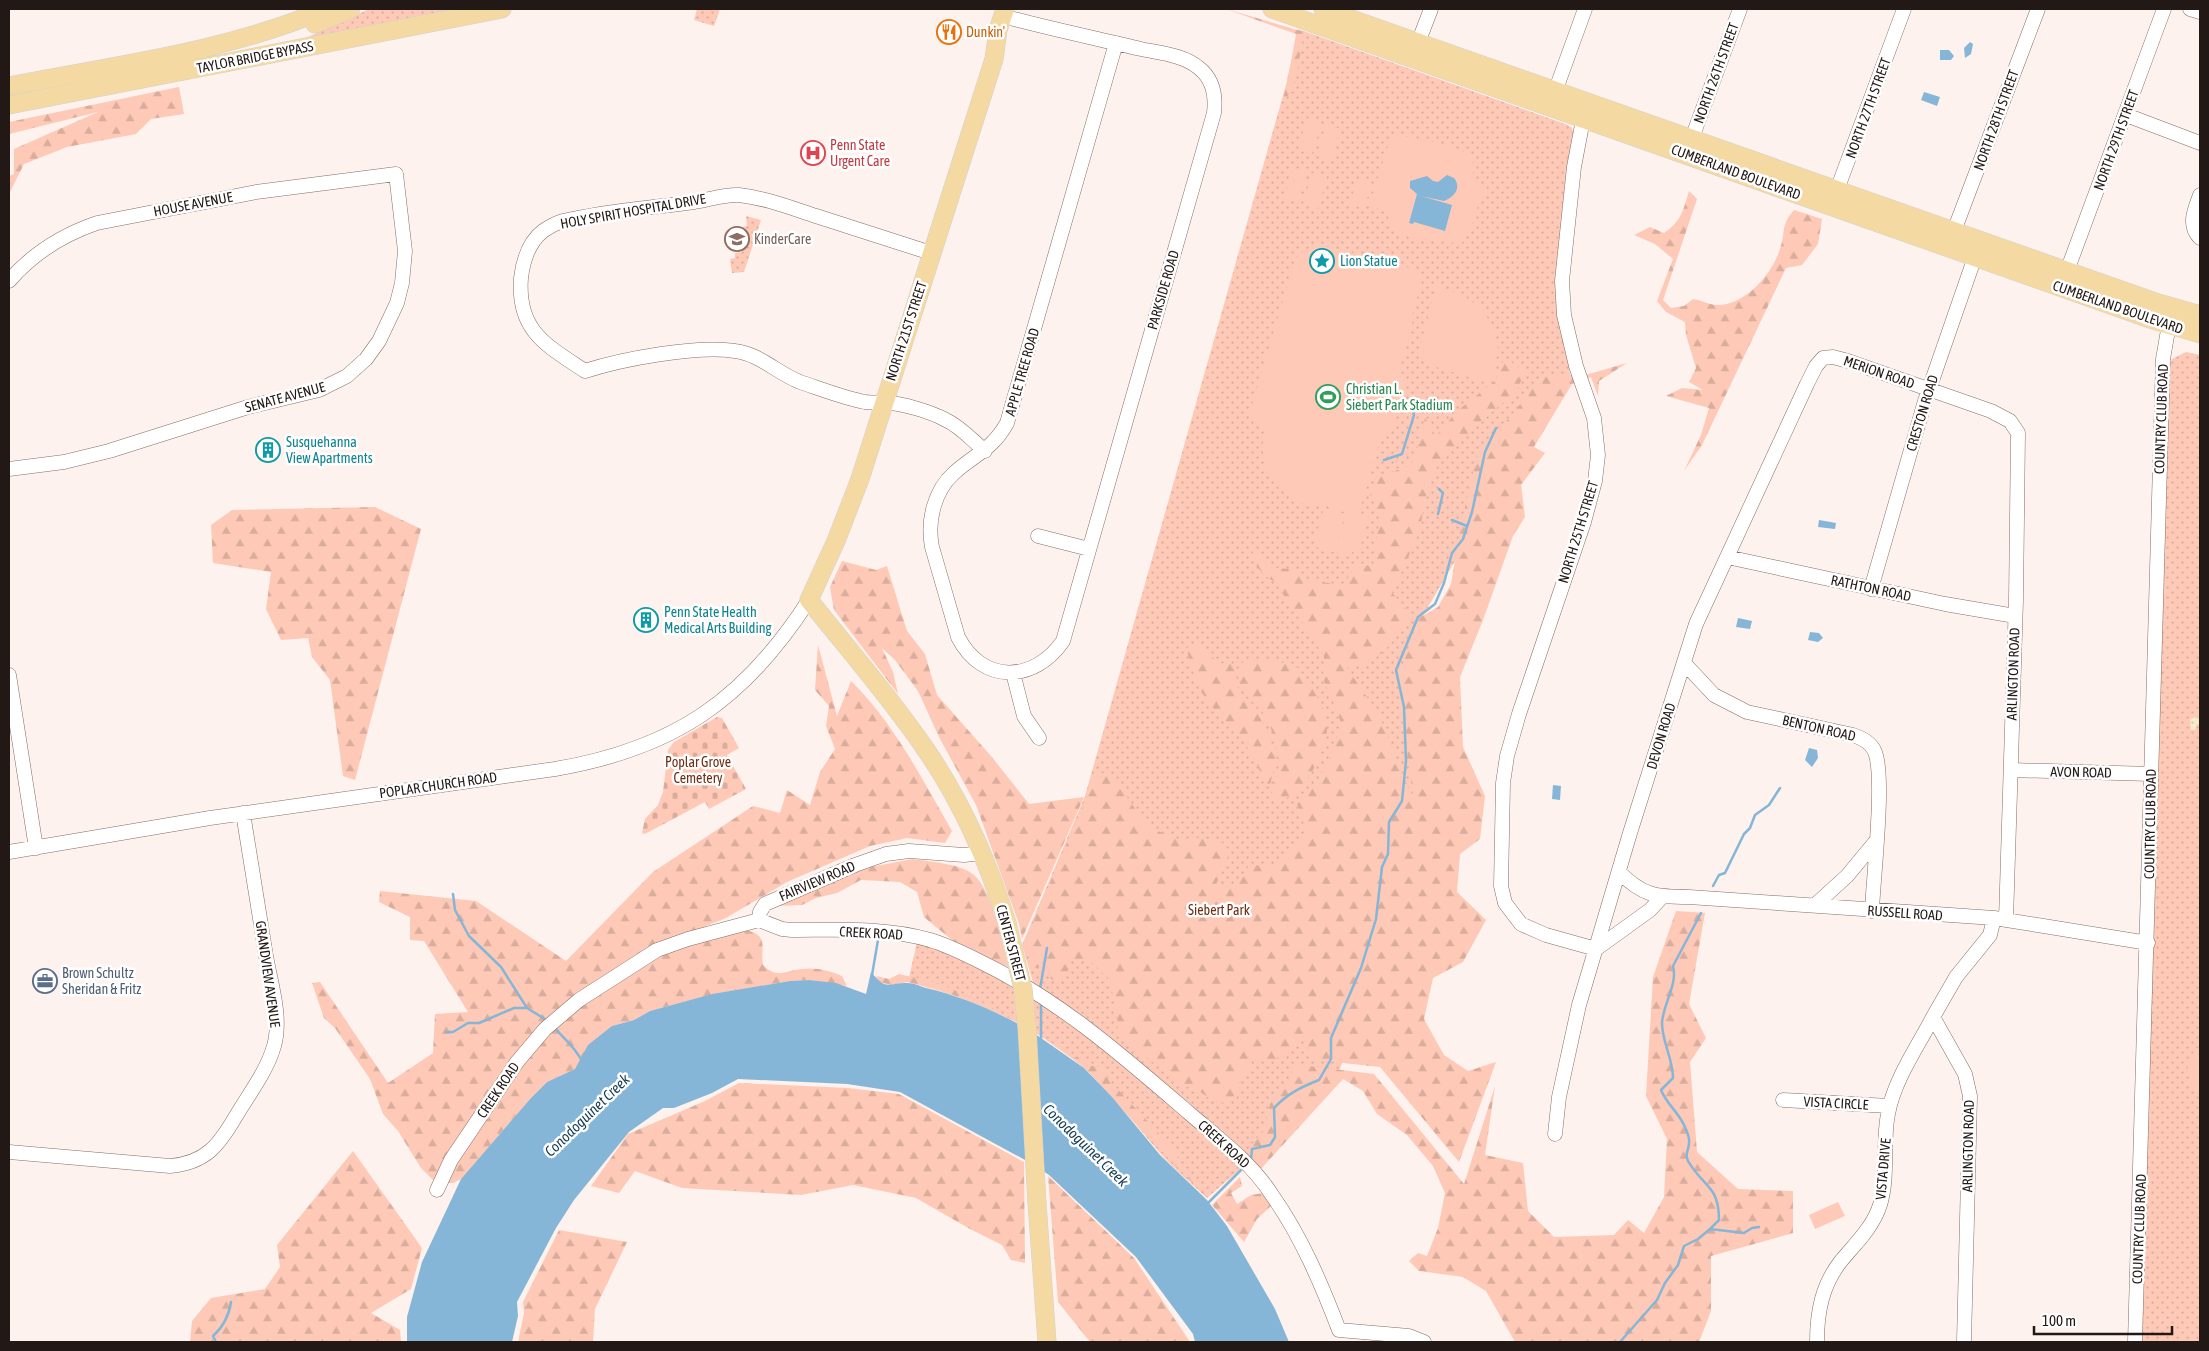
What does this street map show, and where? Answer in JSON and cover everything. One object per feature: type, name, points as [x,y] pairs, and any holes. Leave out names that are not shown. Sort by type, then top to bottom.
[{"type":"main road","name":"TAYLOR BRIDGE BYPASS","points":[[12,85],[230,42],[285,26],[326,9]]},
{"type":"main road","points":[[195,68],[288,35],[351,9]]},
{"type":"main road","name":"TAYLOR BRIDGE BYPASS","points":[[12,105],[502,9]]},
{"type":"main road","name":"CUMBERLAND BOULEVARD","points":[[1272,9],[1583,118],[1834,198],[1978,249],[2168,324],[2200,334]]},
{"type":"main road","name":"CUMBERLAND BOULEVARD","points":[[1323,9],[1489,69],[1556,90],[1692,138],[1834,198],[1954,231],[1978,249],[2067,271],[2200,315]]},
{"type":"main road","name":"NORTH 21ST STREET","points":[[809,600],[845,518],[994,59],[1008,34],[1012,12]]},
{"type":"main road","points":[[1402,56],[1422,54],[1465,68],[1489,69]]},
{"type":"main road","name":"CENTER STREET","points":[[809,600],[925,748],[957,801],[982,853],[1007,923],[1023,988],[1027,1028],[1047,1342]]},
{"type":"street","points":[[1418,43],[1431,9]]},
{"type":"street","points":[[1550,106],[1586,9]]},
{"type":"street","name":"NORTH 26TH STREET","points":[[1692,138],[1740,9]]},
{"type":"street","name":"NORTH 27TH STREET","points":[[1834,198],[1904,9]]},
{"type":"street","name":"NORTH 28TH STREET","points":[[1954,231],[2038,9]]},
{"type":"street","name":"NORTH 29TH STREET","points":[[2067,271],[2164,9]]},
{"type":"street","points":[[2190,9],[2200,12]]},
{"type":"street","name":"PARKSIDE ROAD","points":[[1012,12],[1116,43],[1184,59],[1194,64],[1204,73],[1210,82],[1215,102],[1214,113],[1063,641],[1041,664],[1031,669],[1014,673]]},
{"type":"street","name":"APPLE TREE ROAD","points":[[1014,673],[999,672],[985,667],[975,661],[963,647],[952,620],[930,536],[933,509],[942,488],[955,473],[984,451],[1002,432],[1010,414],[1116,43]]},
{"type":"street","name":"NORTH 25TH STREET","points":[[1587,101],[1574,167],[1562,297],[1564,315],[1576,366],[1594,418],[1598,455],[1595,481],[1584,522],[1519,714],[1507,756],[1503,783],[1501,886],[1505,903],[1521,924],[1546,935],[1596,949]]},
{"type":"street","points":[[2126,115],[2200,143]]},
{"type":"street","name":"HOUSE AVENUE","points":[[9,281],[31,258],[49,244],[97,223],[258,192],[396,174]]},
{"type":"street","name":"SENATE AVENUE","points":[[9,469],[64,462],[103,453],[248,407],[319,390],[347,376],[366,359],[379,341],[397,303],[406,251],[396,174]]},
{"type":"street","points":[[2200,194],[2193,225],[2194,231],[2200,238]]},
{"type":"street","name":"HOLY SPIRIT HOSPITAL DRIVE","points":[[932,253],[766,200],[738,195],[718,196],[694,202],[563,221],[543,231],[528,250],[522,270],[523,309],[530,327],[540,339],[585,370],[603,365],[673,354],[716,349],[735,351],[756,356],[779,372],[810,385],[866,402],[897,404],[948,421],[984,451]]},
{"type":"street","name":"CRESTON ROAD","points":[[1871,588],[1929,390],[1978,249]]},
{"type":"street","name":"COUNTRY CLUB ROAD","points":[[2135,1342],[2148,944],[2163,359],[2172,307]]},
{"type":"street","name":"MERION ROAD","points":[[1823,358],[1833,357],[1848,361],[1991,411],[2010,421],[2015,428]]},
{"type":"street","name":"DEVON ROAD","points":[[1555,1134],[1569,1049],[1596,949],[1696,624],[1807,384],[1816,366],[1823,358]]},
{"type":"street","name":"ARLINGTON ROAD","points":[[1964,1342],[1970,1096],[1965,1074],[1933,1017],[1956,977],[1990,935],[2000,919],[2010,770],[2015,616],[2018,448],[2015,428]]},
{"type":"street","points":[[1038,536],[1089,548]]},
{"type":"street","name":"RATHTON ROAD","points":[[1727,557],[1979,611],[2015,616]]},
{"type":"street","name":"POPLAR CHURCH ROAD","points":[[9,852],[243,813],[555,769],[609,758],[636,750],[673,732],[720,702],[768,657],[788,632],[809,600]]},
{"type":"street","name":"BENTON ROAD","points":[[1685,664],[1714,695],[1732,706],[1747,712],[1853,735],[1868,743],[1878,760],[1879,773],[1872,910]]},
{"type":"street","points":[[1014,673],[1024,716],[1039,738]]},
{"type":"street","points":[[9,675],[36,848]]},
{"type":"street","name":"AVON ROAD","points":[[2010,770],[2151,774]]},
{"type":"street","name":"GRANDVIEW AVENUE","points":[[9,1152],[170,1166],[192,1162],[204,1156],[212,1150],[228,1130],[266,1066],[274,1046],[276,1033],[243,813]]},
{"type":"street","points":[[1814,906],[1847,876],[1876,841]]},
{"type":"street","name":"FAIRVIEW ROAD","points":[[759,920],[760,912],[765,904],[855,865],[886,854],[909,851],[964,855],[982,853]]},
{"type":"street","name":"RUSSELL ROAD","points":[[1619,872],[1638,888],[1662,897],[1689,897],[2000,919],[2148,944]]},
{"type":"street","points":[[1596,949],[1650,910],[1662,897]]},
{"type":"street","name":"CREEK ROAD","points":[[437,1190],[451,1160],[516,1062],[549,1026],[580,1000],[657,950],[733,925],[759,920],[782,929],[792,930],[886,931],[914,936],[954,949],[1007,975],[1040,994],[1101,1038],[1247,1165],[1272,1194],[1300,1240],[1329,1303],[1339,1330],[1409,1336],[1424,1342]]},
{"type":"street","name":"VISTA DRIVE","points":[[1817,1342],[1817,1314],[1824,1289],[1840,1262],[1872,1222],[1881,1202],[1889,1106],[1899,1082],[1933,1017]]},
{"type":"street","name":"VISTA CIRCLE","points":[[1782,1100],[1889,1106]]},
{"type":"green space","points":[[369,9],[459,9],[297,42]]},
{"type":"green space","points":[[697,9],[720,9],[714,26],[694,20]]},
{"type":"green space","points":[[1226,9],[1304,32],[1294,89],[1282,102],[1288,81],[1296,34]]},
{"type":"green space","name":"Siebert Park","points":[[1298,29],[1572,128],[1559,315],[1571,379],[1465,544],[1421,619],[1429,780],[1387,945],[1340,1069],[1258,1166],[1106,1036],[1033,982],[1022,945],[1085,796],[1286,85]]},
{"type":"green space","points":[[179,87],[184,114],[151,119],[136,134],[67,147],[24,164],[9,194],[9,176],[14,174],[14,149],[98,112],[9,134],[9,122]]},
{"type":"green space","points":[[1307,118],[1322,123],[1312,154],[1298,150]]},
{"type":"green space","points":[[1326,124],[1341,129],[1332,160],[1317,156]]},
{"type":"green space","points":[[1392,134],[1446,145],[1465,153],[1473,160],[1474,169],[1471,180],[1487,186],[1481,203],[1477,208],[1472,226],[1461,244],[1422,240],[1403,234],[1395,230],[1389,223],[1388,212],[1369,205]]},
{"type":"green space","points":[[1293,167],[1307,172],[1298,203],[1284,198]]},
{"type":"green space","points":[[1312,173],[1327,177],[1318,209],[1303,204]]},
{"type":"green space","points":[[1357,179],[1372,183],[1364,209],[1350,204]]},
{"type":"green space","points":[[1689,191],[1697,199],[1663,300],[1671,308],[1684,306],[1693,299],[1720,305],[1740,299],[1757,286],[1771,268],[1782,243],[1785,225],[1794,210],[1822,219],[1818,244],[1802,265],[1786,268],[1702,445],[1684,471],[1701,435],[1709,408],[1666,396],[1682,388],[1703,390],[1689,382],[1696,368],[1686,335],[1685,322],[1666,312],[1657,301],[1673,259],[1655,244],[1634,235],[1650,227],[1664,233],[1670,229],[1681,215]]},
{"type":"green space","points":[[746,216],[761,220],[744,272],[732,273],[730,259],[735,258],[735,253],[742,252],[738,228],[747,226]]},
{"type":"green space","name":"Christian L. Siebert Park Stadium","points":[[1318,245],[1367,256],[1370,255],[1380,260],[1417,270],[1422,280],[1413,313],[1412,327],[1400,368],[1402,371],[1401,376],[1408,379],[1390,437],[1384,435],[1382,440],[1380,440],[1359,514],[1369,517],[1358,553],[1352,552],[1351,557],[1313,546],[1324,508],[1345,514],[1335,550],[1347,513],[1324,505],[1316,505],[1314,508],[1300,503],[1279,488],[1266,467],[1263,455],[1265,427],[1253,424],[1254,421],[1250,419],[1251,416],[1249,415],[1294,263],[1303,251],[1316,248]]},
{"type":"green space","points":[[1436,286],[1462,295],[1481,308],[1494,328],[1498,349],[1493,378],[1488,383],[1426,364],[1419,353]]},
{"type":"green space","points":[[2186,352],[2200,355],[2200,1342],[2138,1342],[2169,366],[2172,359]]},
{"type":"green space","points":[[1502,362],[1511,362],[1525,372],[1516,392],[1475,426],[1437,467],[1427,491],[1419,533],[1392,593],[1405,607],[1409,617],[1397,636],[1377,656],[1359,665],[1347,668],[1379,715],[1414,802],[1401,710],[1401,669],[1419,618],[1438,607],[1451,584],[1460,530],[1476,459],[1542,377],[1554,374],[1572,375],[1575,378],[1627,363],[1599,381],[1598,396],[1591,377],[1572,384],[1534,447],[1545,453],[1521,485],[1525,517],[1513,536],[1460,677],[1463,747],[1485,796],[1480,839],[1460,854],[1457,892],[1486,920],[1463,962],[1433,978],[1424,1019],[1444,1055],[1468,1071],[1496,1062],[1459,1162],[1380,1067],[1315,1060],[1302,1040],[1269,1064],[1247,1054],[1254,1067],[1242,1077],[1237,1092],[1229,1103],[1215,1102],[1199,1091],[1183,1085],[1117,1035],[1118,1023],[1110,980],[1091,962],[1070,959],[1067,973],[1055,982],[1046,974],[1048,946],[1042,964],[1032,968],[1025,941],[1087,796],[1090,781],[1094,774],[1101,773],[1115,782],[1145,823],[1153,829],[1180,841],[1192,837],[1223,843],[1229,850],[1216,885],[1222,887],[1235,886],[1249,866],[1277,864],[1296,846],[1305,831],[1302,815],[1297,804],[1316,783],[1330,758],[1341,725],[1338,712],[1323,679],[1324,656],[1275,582],[1263,573],[1254,561],[1253,551],[1259,551],[1275,568],[1290,569],[1308,580],[1343,585],[1358,563],[1373,567],[1380,515],[1370,494],[1376,477],[1407,467],[1414,460],[1425,418],[1432,423],[1434,439],[1456,412],[1496,380]]},
{"type":"green space","points":[[375,507],[421,529],[355,780],[343,776],[330,680],[312,657],[308,638],[281,640],[266,609],[271,572],[213,563],[211,525],[232,510]]},
{"type":"green space","points":[[842,561],[876,570],[887,566],[907,631],[925,654],[937,695],[991,756],[1029,804],[1084,797],[1022,939],[1019,924],[976,805],[939,737],[918,691],[895,660],[882,648],[893,672],[898,694],[834,610],[830,587]]},
{"type":"green space","points":[[1194,644],[1202,648],[1219,663],[1237,664],[1235,678],[1239,691],[1263,721],[1274,752],[1276,762],[1270,784],[1265,783],[1253,757],[1240,737],[1212,707],[1201,690],[1188,656],[1187,649],[1189,645]]},
{"type":"green space","points":[[818,645],[837,716],[851,681],[894,733],[952,831],[945,843],[907,838],[870,846],[787,882],[726,918],[656,946],[658,954],[746,930],[758,935],[761,939],[763,965],[768,970],[782,973],[808,969],[823,970],[842,976],[847,986],[809,980],[790,981],[713,994],[650,1011],[634,1020],[612,1026],[575,1069],[547,1082],[531,1098],[461,1179],[453,1183],[435,1182],[421,1168],[398,1131],[383,1114],[370,1079],[335,1028],[324,1018],[312,983],[320,982],[388,1083],[433,1053],[435,1014],[468,1012],[424,941],[410,940],[410,917],[379,902],[380,891],[476,901],[566,961],[653,872],[753,806],[780,813],[787,790],[810,805],[820,772],[835,749],[826,726],[829,706],[815,690]]},
{"type":"green space","points":[[1252,659],[1281,662],[1298,668],[1316,694],[1327,722],[1322,750],[1312,772],[1301,789],[1287,798],[1272,799],[1279,765],[1273,734],[1263,713],[1242,690],[1239,683],[1238,675],[1241,665],[1244,661]]},
{"type":"green space","name":"Poplar Grove Cemetery","points":[[717,717],[722,718],[739,748],[727,755],[746,789],[709,809],[705,802],[645,834],[642,833],[645,819],[658,805],[663,792],[668,750],[674,742]]},
{"type":"green space","points":[[913,859],[942,863],[964,869],[978,879],[995,915],[1008,967],[958,945],[924,917],[917,892],[900,882],[861,880],[837,893],[816,898],[802,905],[774,906],[860,869]]},
{"type":"green space","points":[[1676,911],[1705,913],[1689,1004],[1706,1038],[1690,1062],[1697,1152],[1738,1189],[1793,1191],[1793,1233],[1711,1256],[1711,1311],[1699,1342],[1515,1342],[1486,1291],[1463,1277],[1419,1271],[1409,1261],[1418,1253],[1427,1256],[1438,1228],[1445,1193],[1433,1166],[1407,1135],[1377,1114],[1363,1091],[1343,1079],[1260,1170],[1249,1152],[1250,1146],[1264,1131],[1270,1104],[1291,1079],[1293,1064],[1374,1074],[1464,1184],[1495,1086],[1485,1155],[1523,1163],[1528,1211],[1554,1237],[1614,1235],[1628,1220],[1644,1233],[1664,1197],[1667,1139],[1646,1096],[1653,977]]},
{"type":"green space","points":[[917,942],[963,959],[1007,981],[1050,1007],[1130,1068],[1244,1166],[1207,1198],[1165,1159],[1105,1087],[1064,1052],[1044,1038],[1001,1015],[955,996],[908,982]]},
{"type":"green space","points":[[899,974],[937,983],[976,999],[1013,1020],[968,1000],[936,989],[908,982],[891,985],[879,982],[876,976],[889,979]]},
{"type":"green space","points":[[1039,1035],[1092,1066],[1103,1068],[1110,1081],[1164,1139],[1206,1196],[1141,1130],[1084,1067]]},
{"type":"green space","points":[[2200,1047],[2200,1091],[2194,1087],[2188,1076],[2188,1063],[2195,1051]]},
{"type":"green space","points":[[739,1083],[848,1088],[899,1094],[1024,1162],[1025,1263],[1011,1260],[1002,1245],[916,1198],[853,1185],[801,1195],[682,1188],[635,1171],[619,1193],[591,1186],[628,1134],[705,1101]]},
{"type":"green space","points":[[353,1151],[422,1248],[411,1289],[371,1313],[400,1330],[401,1342],[190,1342],[192,1321],[211,1298],[265,1289],[280,1267],[277,1245]]},
{"type":"green space","points":[[1048,1176],[1134,1258],[1190,1342],[1090,1342],[1058,1302]]},
{"type":"green space","points":[[1240,1177],[1242,1186],[1231,1193],[1237,1204],[1251,1195],[1263,1193],[1271,1206],[1257,1219],[1244,1242],[1212,1205]]},
{"type":"green space","points":[[1838,1202],[1845,1216],[1815,1229],[1809,1215]]},
{"type":"green space","points":[[559,1230],[627,1242],[595,1309],[593,1342],[518,1342],[524,1313],[523,1302]]},
{"type":"sand","points":[[2200,716],[2200,725],[2197,724],[2195,730],[2191,730],[2190,719]]},
{"type":"water","points":[[1970,42],[1973,44],[1971,54],[1965,58],[1964,48]]},
{"type":"water","points":[[1940,50],[1949,50],[1954,56],[1951,60],[1940,60]]},
{"type":"water","points":[[1924,92],[1940,97],[1937,106],[1921,100]]},
{"type":"water","points":[[1447,175],[1454,178],[1457,185],[1456,192],[1451,197],[1444,201],[1421,196],[1452,205],[1445,231],[1414,222],[1413,224],[1409,223],[1417,194],[1410,188],[1410,181],[1427,176],[1433,181],[1438,182]]},
{"type":"water","points":[[1819,520],[1836,523],[1835,529],[1818,527]]},
{"type":"water","points":[[1738,618],[1752,621],[1750,629],[1736,627]]},
{"type":"water","points":[[1810,632],[1819,633],[1823,638],[1818,642],[1808,640]]},
{"type":"water","points":[[1809,748],[1817,750],[1818,758],[1812,767],[1805,760]]},
{"type":"water","points":[[1553,785],[1561,786],[1560,800],[1552,799]]},
{"type":"water","name":"Conodoguinet Creek","points":[[871,972],[884,984],[910,983],[952,995],[990,1010],[1026,1028],[1036,1166],[900,1092],[847,1084],[738,1079],[712,1093],[674,1108],[663,1108],[629,1132],[574,1200],[556,1228],[517,1302],[518,1316],[512,1342],[407,1342],[407,1317],[422,1262],[461,1179],[547,1082],[575,1069],[588,1045],[612,1026],[634,1020],[650,1011],[712,994],[790,981],[809,980],[836,983],[866,994]]},
{"type":"water","name":"Conodoguinet Creek","points":[[1028,1029],[1084,1068],[1112,1097],[1160,1155],[1207,1200],[1227,1226],[1275,1309],[1289,1342],[1195,1342],[1193,1334],[1136,1257],[1049,1175],[1039,1168]]},
{"type":"waterway","points":[[1384,460],[1402,454],[1414,415],[1411,404]]},
{"type":"waterway","points":[[1251,1159],[1252,1149],[1270,1145],[1275,1137],[1274,1108],[1295,1091],[1319,1080],[1331,1059],[1331,1038],[1361,968],[1376,919],[1382,867],[1388,854],[1389,822],[1402,801],[1406,761],[1404,707],[1396,670],[1418,617],[1435,604],[1444,583],[1452,553],[1463,539],[1472,512],[1485,452],[1496,428]]},
{"type":"waterway","points":[[1438,514],[1443,493],[1439,489]]},
{"type":"waterway","points":[[1452,520],[1467,526]]},
{"type":"waterway","points":[[1713,886],[1719,875],[1725,873],[1744,834],[1750,828],[1755,815],[1769,805],[1780,788]]},
{"type":"waterway","points":[[453,894],[455,910],[469,936],[501,967],[527,1008],[548,1021]]},
{"type":"waterway","points":[[1701,913],[1673,966],[1674,980],[1662,1023],[1673,1078],[1661,1090],[1687,1131],[1689,1141],[1688,1161],[1709,1187],[1716,1200],[1719,1220],[1710,1229]]},
{"type":"waterway","points":[[872,975],[878,940]]},
{"type":"waterway","points":[[1040,989],[1047,948]]},
{"type":"waterway","points":[[1041,1003],[1041,1040]]},
{"type":"waterway","points":[[446,1032],[453,1032],[468,1023],[479,1023],[514,1008],[527,1008]]},
{"type":"waterway","points":[[554,1027],[582,1061]]},
{"type":"waterway","points":[[1207,1204],[1244,1167]]},
{"type":"waterway","points":[[1620,1342],[1657,1300],[1665,1283],[1678,1265],[1684,1246],[1698,1239],[1710,1229],[1744,1233],[1752,1228],[1759,1227]]},
{"type":"waterway","points":[[216,1342],[213,1336],[225,1320],[231,1302]]},
{"type":"place","name":"Dunkin'","points":[[949,32]]},
{"type":"place","name":"Penn State Urgent Care","points":[[813,153]]},
{"type":"place","name":"KinderCare","points":[[737,239]]},
{"type":"place","name":"Lion Statue","points":[[1322,261]]},
{"type":"place","name":"Christian L. Siebert Park Stadium","points":[[1328,397]]},
{"type":"place","name":"Susquehanna View Apartments","points":[[268,450]]},
{"type":"place","name":"Penn State Health Medical Arts Building","points":[[646,620]]},
{"type":"place","name":"Brown Schultz Sheridan & Fritz","points":[[45,981]]}]
